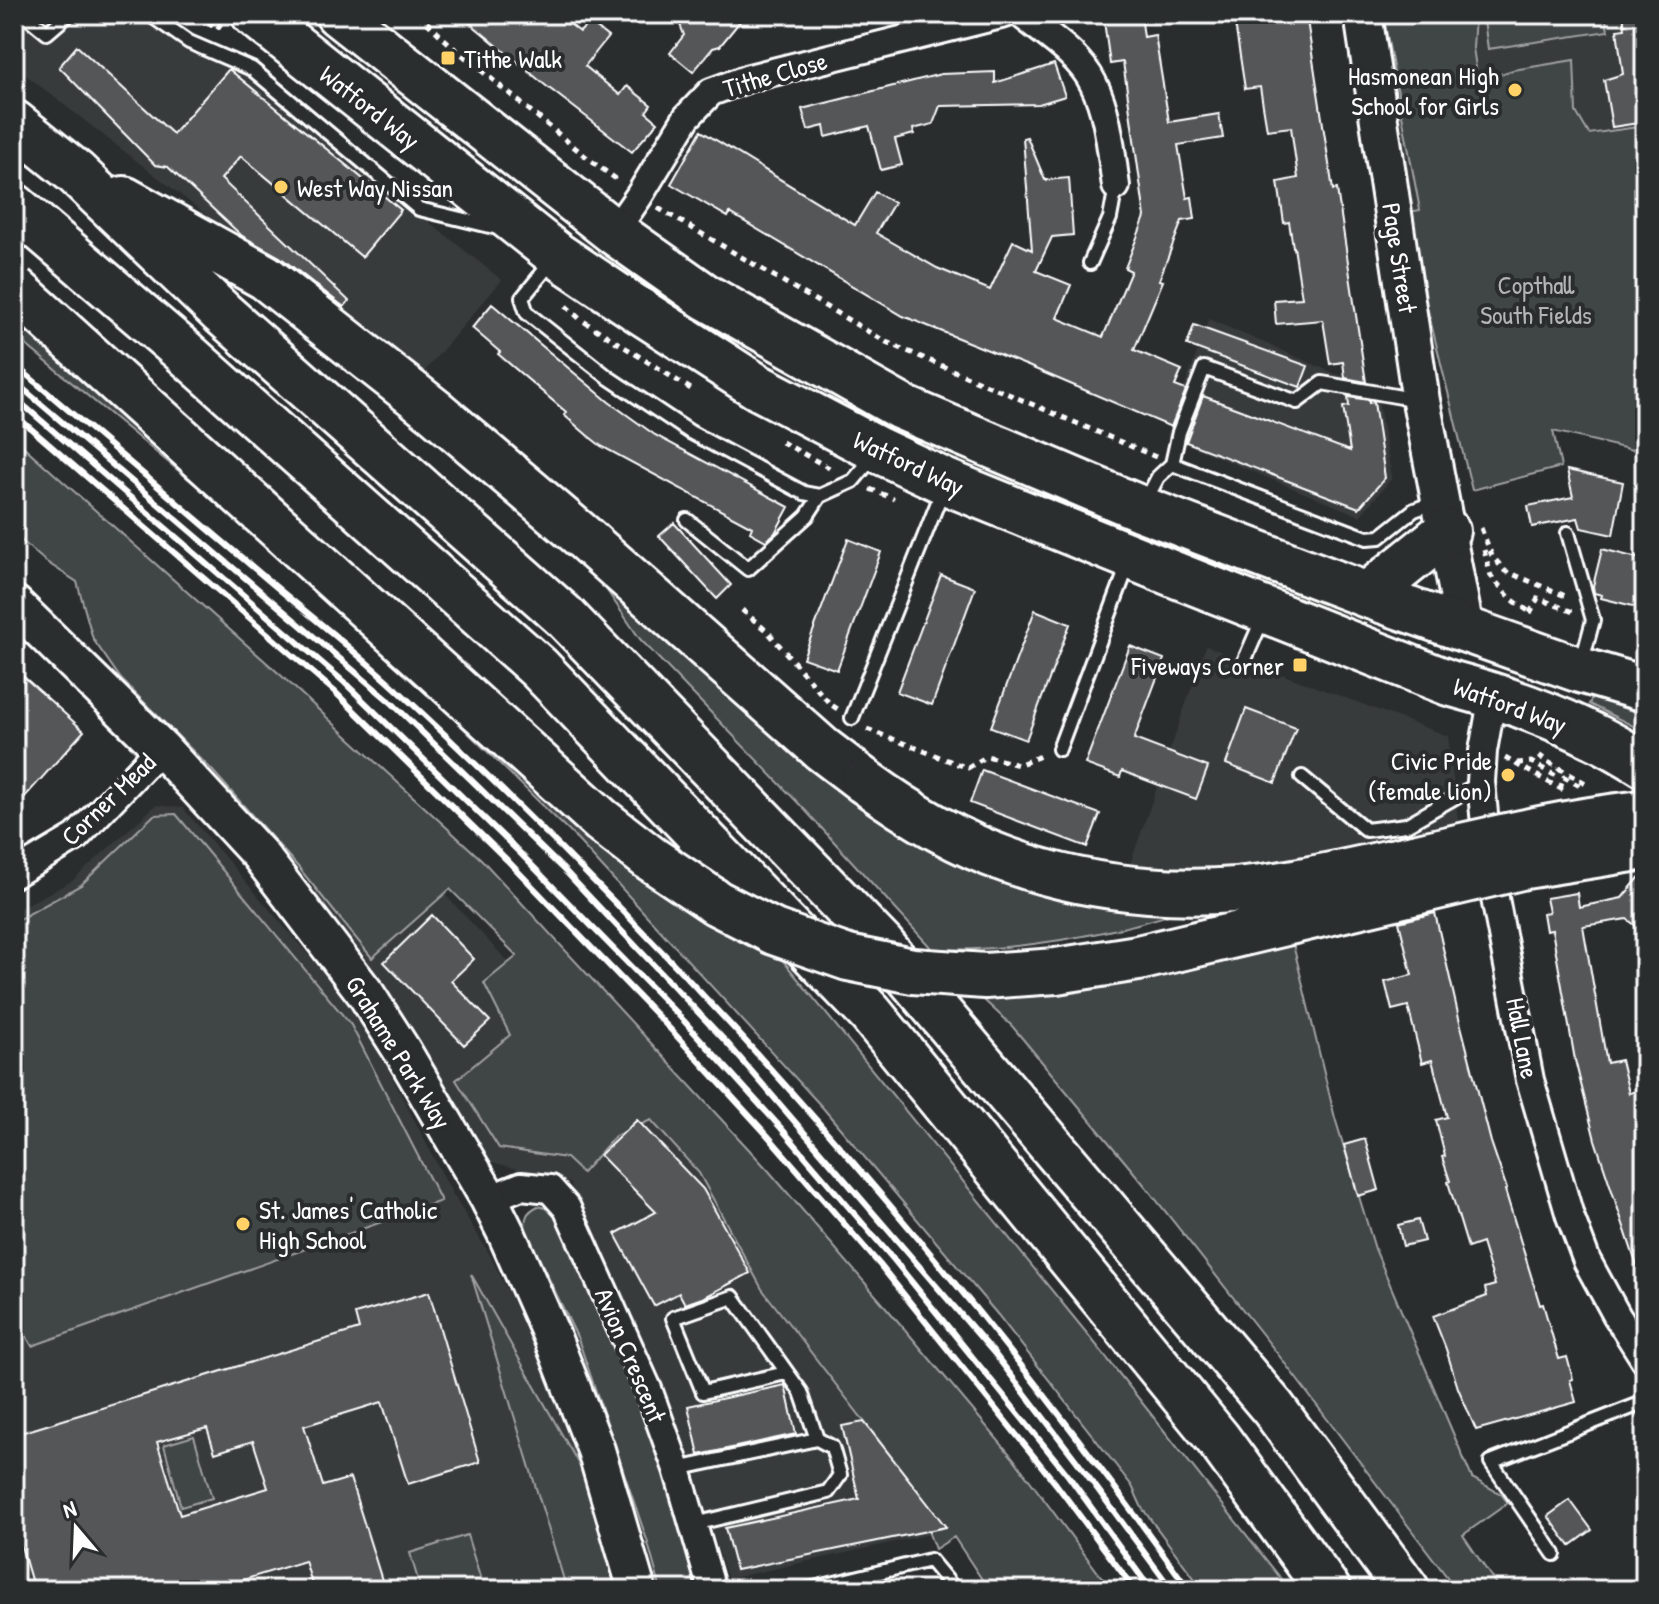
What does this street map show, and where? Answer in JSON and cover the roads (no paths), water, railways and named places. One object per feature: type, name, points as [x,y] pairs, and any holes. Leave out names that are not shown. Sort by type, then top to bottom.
[{"type":"highway","name":"Watford Way","points":[[338,14],[614,232],[706,297],[901,407],[1142,509],[1367,595],[1465,629],[1584,655],[1645,689]]},
{"type":"highway","name":"Watford Way","points":[[238,17],[546,246],[758,387],[946,482],[1449,683],[1493,695],[1567,724],[1645,765]]},
{"type":"highway","points":[[14,123],[76,173],[222,313],[565,617],[881,944],[1273,1408],[1407,1590]]},
{"type":"highway","points":[[76,173],[265,277],[436,412],[582,536],[822,749],[902,809],[953,837],[1007,860],[1123,888],[1192,892],[1241,889],[1293,883],[1540,828],[1645,813]]},
{"type":"highway","points":[[14,206],[182,350],[539,668],[859,1001],[1218,1439],[1328,1590]]},
{"type":"highway","points":[[14,288],[601,820],[717,903],[774,932],[848,958],[913,971],[985,976],[1056,971],[1138,958],[1525,866],[1645,847]]},
{"type":"highway","points":[[1367,595],[1456,519]]},
{"type":"highway","points":[[1465,629],[1493,695]]},
{"type":"street","name":"Tithe Close","points":[[614,232],[687,117],[711,92],[749,78],[1005,14]]},
{"type":"street","points":[[1021,14],[1071,55],[1092,80],[1104,109],[1116,186]]},
{"type":"street","name":"Page Street","points":[[1363,14],[1421,401],[1456,519],[1465,629]]},
{"type":"street","name":"Grahame Park Way","points":[[14,604],[161,748],[259,854],[366,994],[403,1052],[489,1199],[546,1322],[593,1441],[637,1590]]},
{"type":"street","name":"Hall Lane","points":[[1493,695],[1481,782],[1489,867],[1530,1080],[1570,1216],[1587,1261],[1645,1360]]},
{"type":"street","name":"Corner Mead","points":[[14,874],[76,837],[161,748]]},
{"type":"street","name":"Avion Crescent","points":[[489,1199],[521,1186],[550,1189],[567,1208],[648,1389],[677,1469],[712,1590]]},
{"type":"lane","points":[[24,14],[47,33],[69,14]]},
{"type":"lane","points":[[149,14],[189,42],[252,69],[419,209],[546,246],[522,298],[527,313],[609,378],[690,432],[804,493],[820,496]]},
{"type":"lane","points":[[1090,263],[1110,218],[1116,186]]},
{"type":"lane","points":[[1142,509],[1158,477],[1172,464],[1179,432],[1204,368],[1297,402],[1322,383],[1421,401]]},
{"type":"lane","points":[[687,520],[748,569],[807,516],[820,496],[853,481],[878,450]]},
{"type":"lane","points":[[1172,464],[1367,538],[1380,537],[1414,510],[1456,519]]},
{"type":"lane","points":[[852,718],[946,482]]},
{"type":"lane","points":[[1568,533],[1593,620],[1584,655]]},
{"type":"lane","points":[[1059,749],[1130,557]]},
{"type":"lane","points":[[1242,666],[1266,611]]},
{"type":"lane","points":[[1302,777],[1366,830],[1406,825],[1481,782]]},
{"type":"lane","points":[[786,1373],[703,1392],[673,1318],[733,1297],[801,1392],[817,1439]]},
{"type":"lane","points":[[1554,1554],[1491,1462],[1645,1402]]},
{"type":"lane","points":[[677,1469],[817,1439],[832,1447],[840,1475],[828,1492],[694,1524]]},
{"type":"lane","points":[[806,1590],[930,1560],[955,1590]]},
{"type":"railway","points":[[14,364],[357,654],[512,799],[617,905],[720,1013],[917,1237],[1102,1470],[1189,1590]]},
{"type":"railway","points":[[14,381],[393,704],[567,873],[728,1044],[994,1353],[1172,1590]]},
{"type":"railway","points":[[14,397],[344,682],[518,851],[684,1021],[894,1260],[1067,1474],[1151,1590]]},
{"type":"railway","points":[[14,414],[334,691],[507,860],[672,1031],[880,1265],[1056,1484],[1135,1590]]},
{"type":"place","name":"Tithe Walk","points":[[448,58]]},
{"type":"place","name":"Hasmonean High School for Girls","points":[[1515,90]]},
{"type":"place","name":"West Way Nissan","points":[[281,187]]},
{"type":"place","name":"Fiveways Corner","points":[[1300,665]]},
{"type":"place","name":"Civic Pride (female lion)","points":[[1508,775]]},
{"type":"place","name":"St. James' Catholic High School","points":[[243,1224]]},
{"type":"park label","name":"Copthall South Fields","points":[[1536,299]]}]
